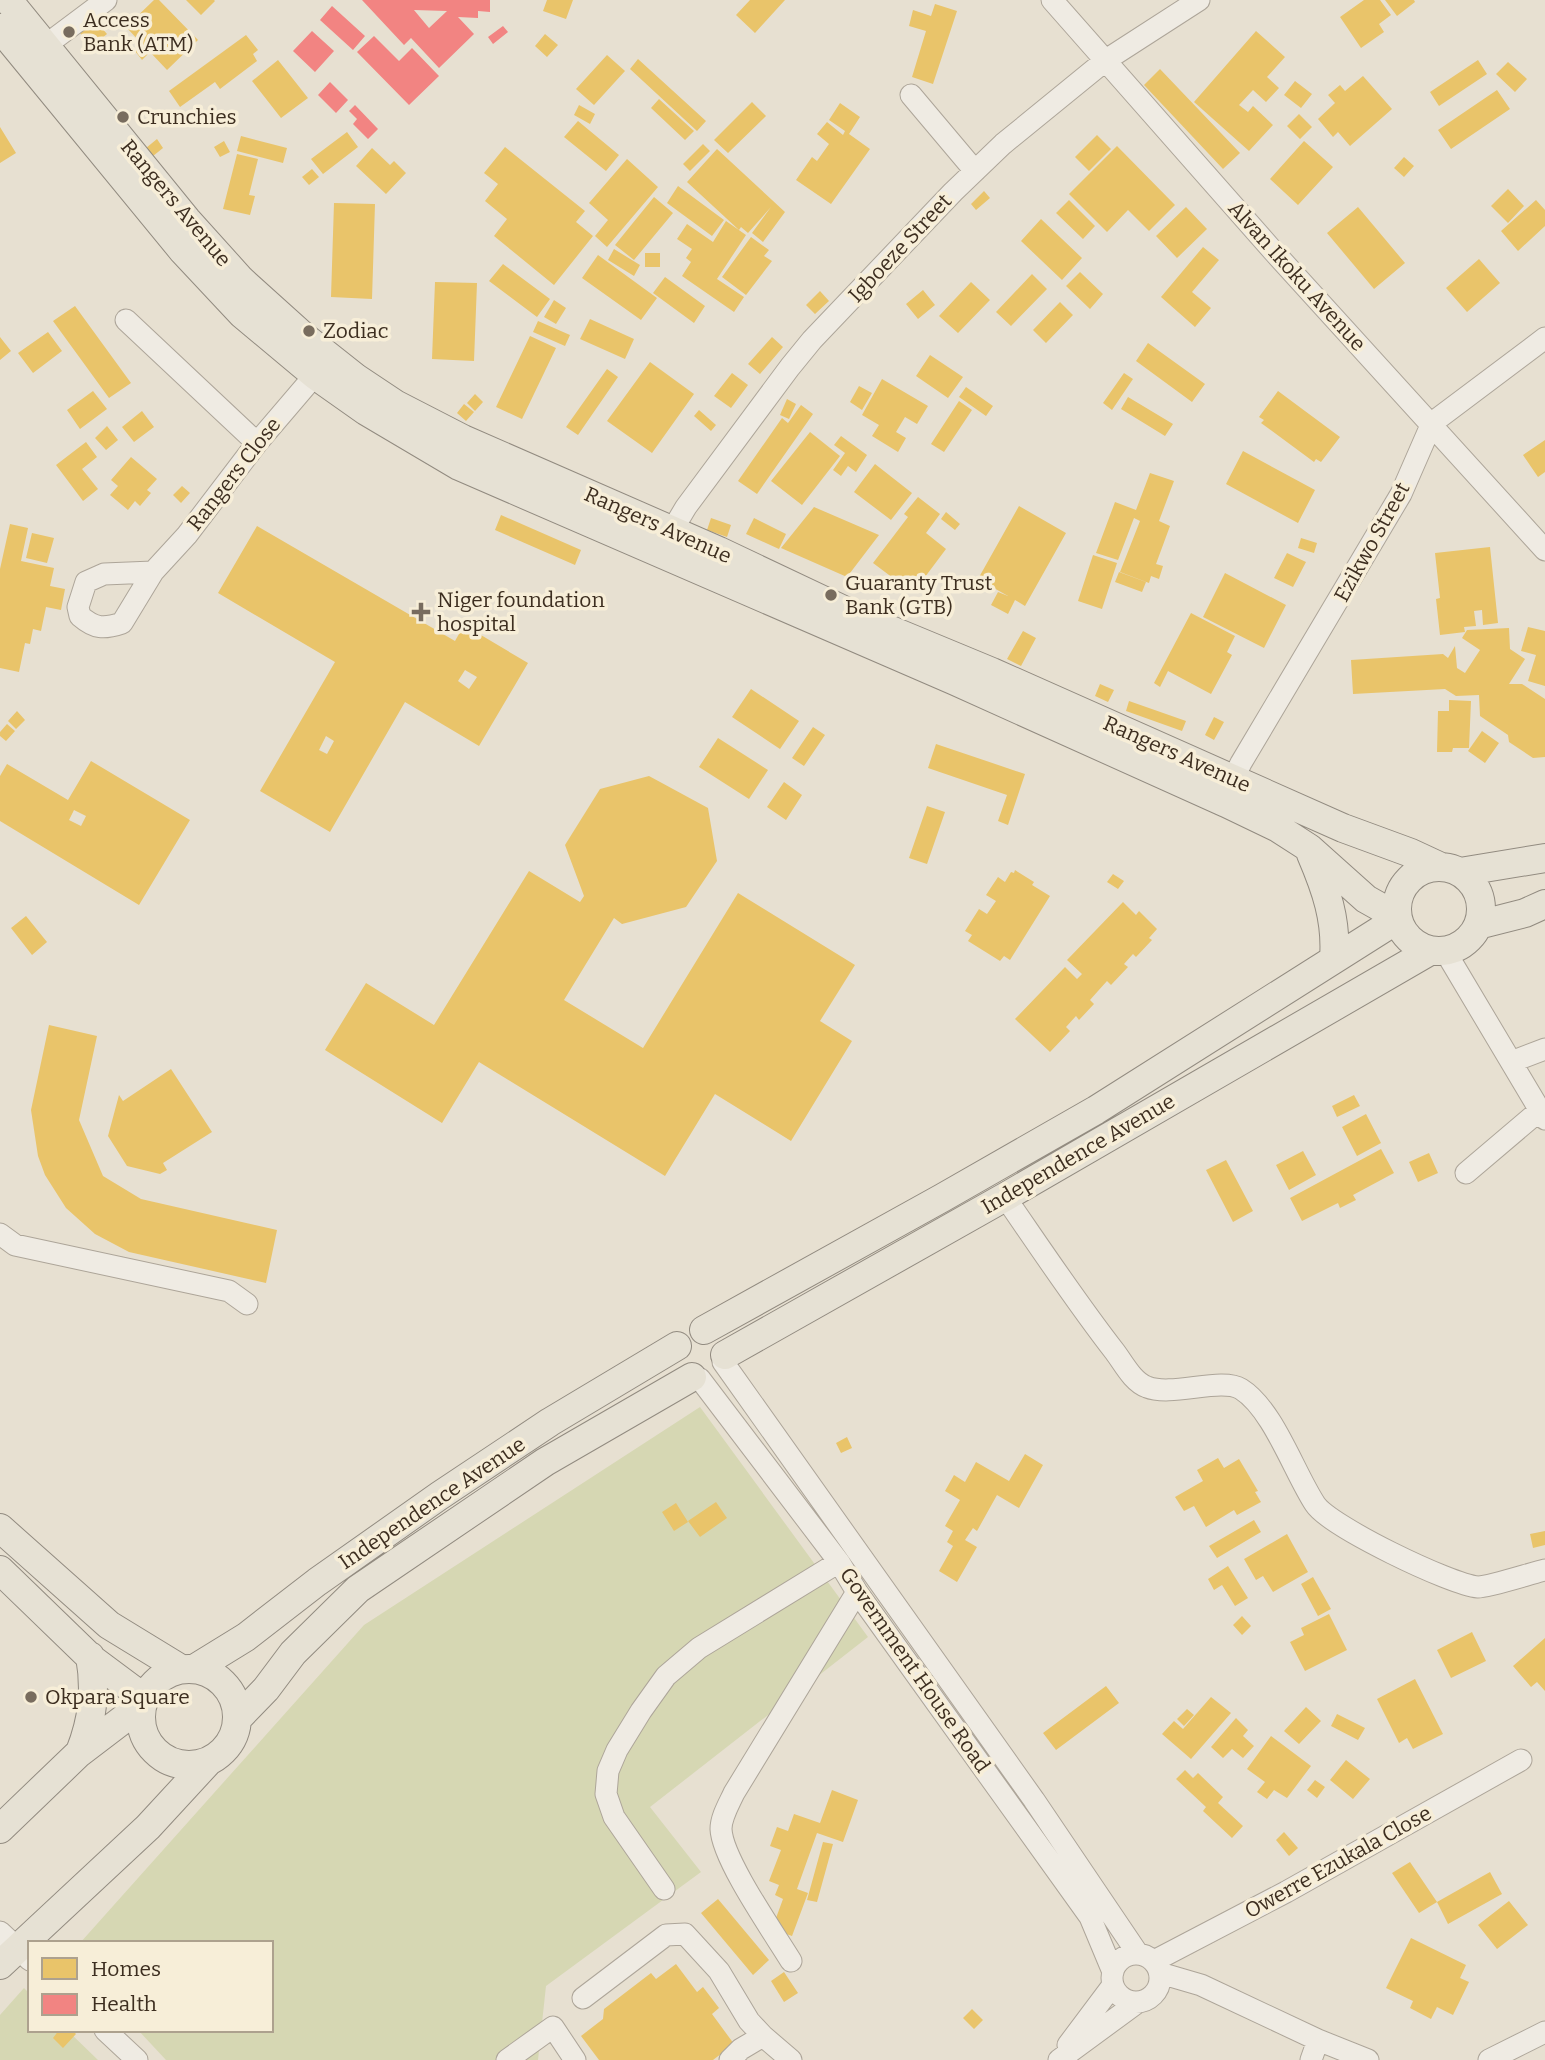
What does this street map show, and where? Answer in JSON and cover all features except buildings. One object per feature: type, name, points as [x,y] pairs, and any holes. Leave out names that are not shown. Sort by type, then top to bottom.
[{"type":"main road","name":"Rangers Avenue","points":[[8,0],[187,220],[241,280],[303,336],[348,372],[395,404],[665,542],[955,681],[1278,828],[1309,848],[1366,899],[1397,916]]},
{"type":"main road","name":"Rangers Avenue","points":[[0,28],[183,251],[243,314],[315,375],[366,411],[459,466],[852,614],[1003,677],[1343,828],[1449,869]]},
{"type":"main road","points":[[1309,848],[1330,901],[1335,939],[1334,959]]},
{"type":"main road","points":[[1449,869],[1472,881],[1482,910],[1478,925],[1465,943],[1437,951],[1409,940],[1397,916],[1398,898],[1413,875],[1425,869],[1449,869],[1545,858]]},
{"type":"main road","points":[[1478,925],[1525,913],[1545,904]]},
{"type":"main road","name":"Independence Avenue","points":[[704,1330],[1096,1110],[1397,916]]},
{"type":"main road","name":"Independence Avenue","points":[[724,1359],[1437,951]]},
{"type":"main road","points":[[704,1330],[717,1336],[724,1348],[724,1359],[715,1374],[696,1378],[684,1372],[678,1364],[677,1346],[688,1333],[704,1330]]},
{"type":"main road","name":"Independence Avenue","points":[[188,1669],[246,1637],[317,1582],[550,1422],[677,1346]]},
{"type":"main road","name":"Independence Avenue","points":[[237,1718],[266,1689],[293,1653],[358,1589],[545,1462],[696,1378]]},
{"type":"main road","points":[[0,1528],[109,1625],[188,1669],[208,1672],[220,1680],[230,1690],[236,1703],[237,1718],[232,1740],[217,1757],[207,1763],[148,1827],[12,1951]]},
{"type":"main road","points":[[0,1570],[90,1656],[143,1701]]},
{"type":"main road","points":[[79,1753],[93,1707],[90,1656]]},
{"type":"main road","points":[[0,1829],[79,1753],[143,1701],[159,1679],[188,1669]]},
{"type":"main road","points":[[143,1701],[140,1718],[142,1731],[156,1754],[180,1766],[207,1763]]},
{"type":"street","points":[[46,45],[106,0]]},
{"type":"street","name":"Alvan Ikoku Avenue","points":[[1052,0],[1274,253],[1432,423],[1545,550]]},
{"type":"street","name":"Igboeze Street","points":[[665,542],[709,475],[812,340],[975,171],[1003,144],[1106,60],[1199,0]]},
{"type":"street","points":[[911,95],[975,171]]},
{"type":"street","points":[[126,320],[257,443]]},
{"type":"street","name":"Ezikwo Street","points":[[1233,779],[1401,494],[1432,423],[1545,338]]},
{"type":"street","name":"Rangers Close","points":[[153,572],[187,535],[257,443],[315,375]]},
{"type":"street","points":[[1437,951],[1511,1062],[1542,1115],[1466,1172]]},
{"type":"street","points":[[1511,1062],[1545,1049]]},
{"type":"street","points":[[1004,1197],[1090,1320],[1137,1381],[1153,1389],[1178,1390],[1220,1385],[1239,1388],[1261,1407],[1316,1507],[1372,1544],[1437,1574],[1479,1587],[1545,1570]]},
{"type":"street","points":[[0,1234],[15,1245],[229,1291],[247,1304]]},
{"type":"street","name":"Government House Road","points":[[724,1359],[1025,1806],[1090,1917],[1113,1979]]},
{"type":"street","name":"Government House Road","points":[[696,1378],[839,1562],[857,1591],[1151,1963]]},
{"type":"street","points":[[664,1889],[614,1817],[606,1794],[608,1771],[617,1751],[640,1711],[666,1676],[699,1648],[839,1562]]},
{"type":"street","points":[[791,1961],[747,1890],[721,1828],[734,1793],[857,1591]]},
{"type":"street","name":"Owerre Ezukala Close","points":[[1151,1963],[1286,1892],[1521,1759]]},
{"type":"street","points":[[583,1998],[666,1935],[685,1934],[719,1971],[749,2021],[791,2060]]},
{"type":"street","points":[[1058,2060],[1113,1979],[1120,1960],[1125,1956],[1151,1963],[1201,1985],[1314,2050],[1368,2060]]},
{"type":"street","points":[[1058,2060],[1155,1992],[1160,1983],[1151,1963]]},
{"type":"street","points":[[1113,1979],[1123,1998],[1139,2002]]},
{"type":"street","points":[[507,2060],[553,2027],[575,2060]]},
{"type":"street","points":[[107,2032],[137,2060]]},
{"type":"street","points":[[1489,2060],[1545,2032]]},
{"type":"street","points":[[730,2060],[741,2049],[763,2036]]},
{"type":"green space","points":[[700,1407],[868,1637],[650,1807],[701,1872],[546,1986],[538,2060],[166,2060],[140,2032],[273,2032],[273,1941],[82,1941],[364,1625]]},
{"type":"green space","points":[[24,1988],[28,1992],[28,2032],[69,2032],[98,2060],[0,2060],[0,2015]]},
{"type":"place","name":"Access Bank (ATM)","points":[[69,32]]},
{"type":"place","name":"Crunchies","points":[[123,117]]},
{"type":"place","name":"Zodiac","points":[[309,331]]},
{"type":"place","name":"Guaranty Trust Bank (GTB)","points":[[831,595]]},
{"type":"place","name":"Niger foundation hospital","points":[[421,612]]},
{"type":"place","name":"Okpara Square","points":[[31,1697]]}]
